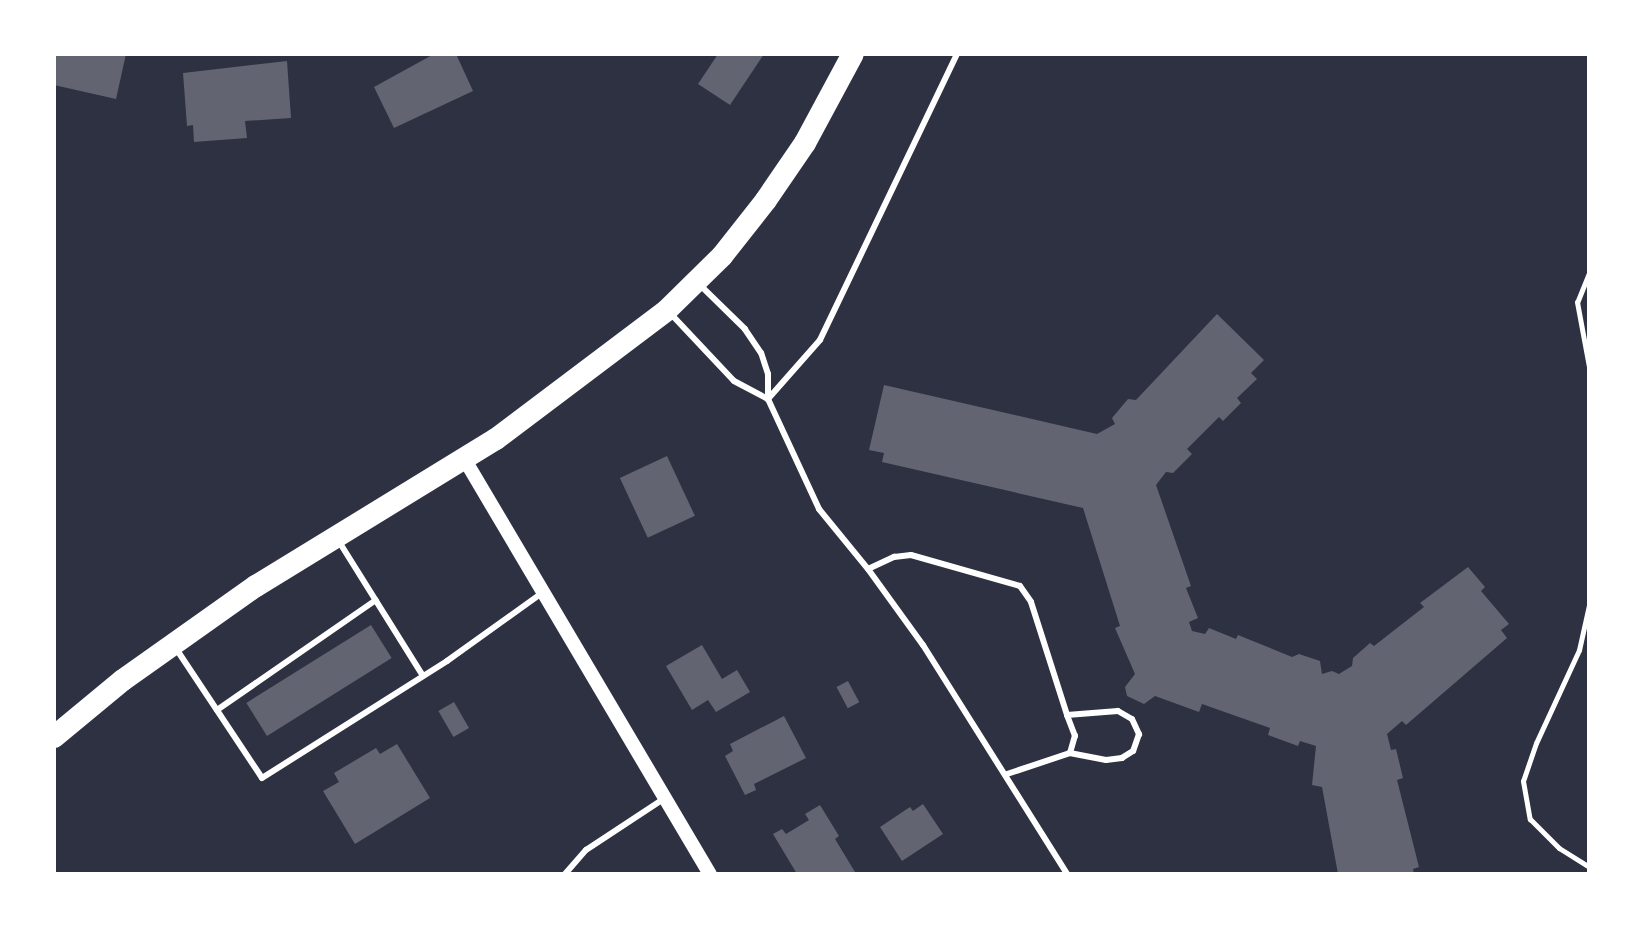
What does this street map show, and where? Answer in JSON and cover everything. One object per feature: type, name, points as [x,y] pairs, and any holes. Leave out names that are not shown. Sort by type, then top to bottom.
[{"type":"highway","points":[[54,737],[173,644],[256,586],[465,460],[591,372],[667,310],[697,282],[744,229],[787,170],[853,54]]},
{"type":"street","points":[[465,460],[710,874]]},
{"type":"lane","points":[[768,399],[820,340],[957,54]]},
{"type":"lane","points":[[697,282],[745,329],[761,353],[768,374],[768,399],[819,509],[868,569],[1007,774],[1067,874]]},
{"type":"lane","points":[[667,310],[734,381],[768,399]]},
{"type":"lane","points":[[336,537],[423,676]]},
{"type":"lane","points":[[868,569],[894,557],[911,555],[1020,586],[1031,602],[1075,736],[1070,753]]},
{"type":"lane","points":[[173,644],[262,778],[423,676],[542,593]]},
{"type":"lane","points":[[217,710],[376,600]]},
{"type":"lane","points":[[1007,774],[1070,753],[1106,760],[1122,758],[1133,751],[1139,734],[1132,719],[1118,711],[1067,715]]},
{"type":"lane","points":[[565,874],[586,850],[665,798]]},
{"type":"path","points":[[1589,273],[1577,302],[1589,367]]},
{"type":"path","points":[[1589,605],[1579,650],[1536,743],[1523,781],[1530,819],[1559,848],[1589,867]]},
{"type":"building","points":[[54,54],[126,54],[116,99],[54,85]]},
{"type":"building","points":[[434,54],[456,54],[473,91],[394,128],[374,87]]},
{"type":"building","points":[[718,54],[764,54],[730,105],[698,84]]},
{"type":"building","points":[[287,61],[291,118],[245,121],[247,138],[194,142],[193,125],[187,126],[183,73]]},
{"type":"building","points":[[1217,314],[1264,360],[1251,373],[1257,379],[1237,398],[1241,403],[1223,421],[1219,417],[1187,449],[1192,454],[1173,473],[1166,472],[1156,485],[1191,586],[1186,588],[1198,618],[1189,622],[1192,631],[1205,634],[1209,628],[1236,639],[1238,635],[1292,657],[1299,654],[1320,661],[1322,674],[1332,671],[1339,674],[1352,666],[1353,658],[1370,643],[1374,646],[1424,607],[1420,603],[1468,567],[1485,587],[1481,591],[1509,624],[1501,630],[1507,638],[1406,725],[1402,721],[1387,734],[1391,750],[1396,749],[1403,778],[1397,780],[1419,867],[1413,869],[1414,874],[1338,874],[1322,787],[1312,785],[1316,746],[1300,741],[1298,746],[1268,735],[1270,728],[1202,704],[1199,712],[1155,696],[1144,704],[1127,696],[1125,687],[1135,674],[1115,628],[1120,626],[1083,508],[882,462],[884,453],[869,450],[884,385],[1097,434],[1115,424],[1112,418],[1128,399],[1136,400]]},
{"type":"building","points":[[667,456],[695,516],[648,538],[620,478]]},
{"type":"building","points":[[371,625],[392,658],[267,736],[246,703]]},
{"type":"building","points":[[702,645],[722,679],[737,670],[750,692],[716,712],[708,700],[692,710],[666,666]]},
{"type":"building","points":[[848,681],[859,702],[848,708],[837,687]]},
{"type":"building","points":[[454,702],[469,728],[453,737],[438,711]]},
{"type":"building","points":[[784,716],[806,758],[754,784],[756,790],[745,795],[725,756],[733,751],[730,744]]},
{"type":"building","points":[[397,744],[430,798],[355,844],[323,791],[339,782],[334,773],[376,748],[380,754]]},
{"type":"building","points":[[923,804],[943,834],[902,861],[880,827],[910,807],[913,811]]},
{"type":"building","points":[[820,805],[839,836],[835,839],[855,872],[852,874],[797,874],[773,834],[782,829],[786,834],[809,820],[805,814]]}]
